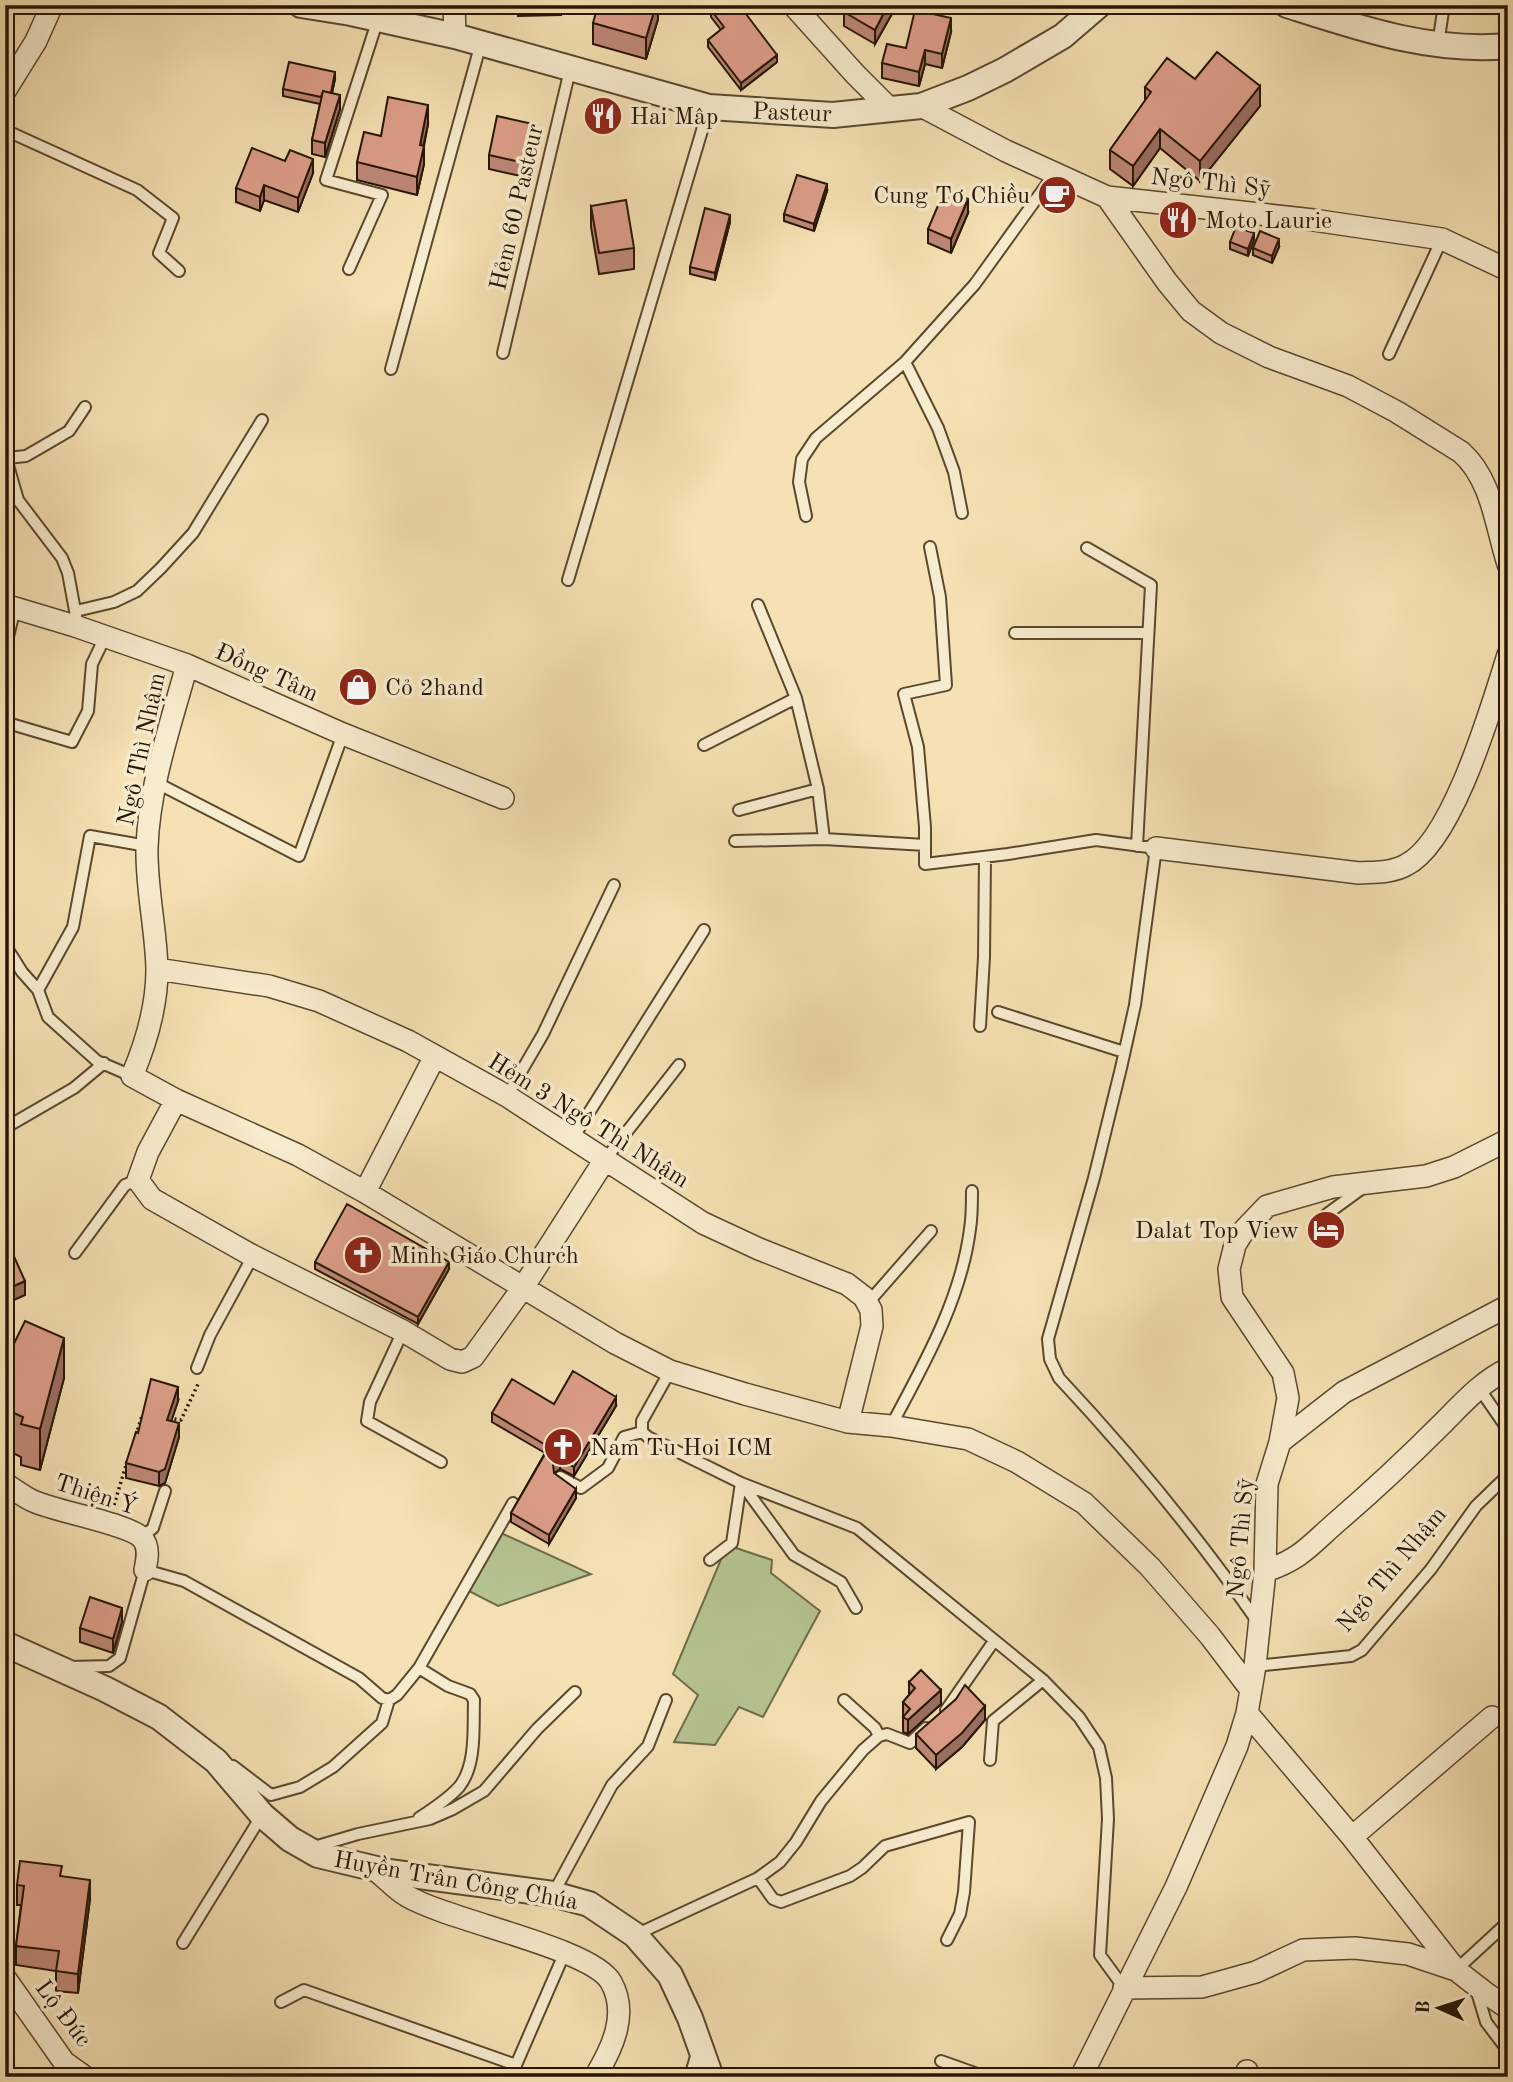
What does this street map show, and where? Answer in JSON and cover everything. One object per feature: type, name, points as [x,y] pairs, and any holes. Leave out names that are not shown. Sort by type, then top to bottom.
[{"type":"street","points":[[5,91],[36,41],[52,5]]},
{"type":"street","name":"Pasteur","points":[[301,5],[455,36],[709,107],[833,114],[921,106],[968,88],[1063,36],[1099,5]]},
{"type":"street","points":[[454,5],[455,36]]},
{"type":"street","points":[[793,5],[855,75],[890,109]]},
{"type":"street","points":[[1287,5],[1370,31],[1438,45],[1488,48],[1508,46]]},
{"type":"street","name":"Ngô Thì Sỹ","points":[[921,106],[1006,151],[1107,197],[1313,220],[1442,239],[1508,270]]},
{"type":"street","points":[[1107,197],[1167,282],[1191,311],[1269,357],[1348,386],[1397,412],[1470,460],[1489,496],[1508,564]]},
{"type":"street","name":"Đồng Tâm","points":[[10,607],[75,618],[105,636],[187,665],[343,734],[503,798]]},
{"type":"street","points":[[1147,847],[1359,873],[1388,871],[1407,865],[1431,845],[1450,813],[1486,726],[1508,655]]},
{"type":"street","name":"Ngô Thì Nhậm","points":[[132,1076],[153,1020],[157,970],[147,846],[157,783],[187,665]]},
{"type":"street","name":"Hẻm 3 Ngô Thì Nhậm","points":[[157,970],[269,986],[319,1001],[435,1056],[507,1096],[703,1223],[759,1250],[847,1284],[864,1297],[867,1304]]},
{"type":"street","points":[[365,1192],[435,1056]]},
{"type":"street","points":[[132,1076],[176,1100],[298,1155],[524,1286],[615,1343],[670,1371],[848,1422],[968,1438],[1017,1462],[1084,1503],[1150,1567],[1210,1636],[1251,1690]]},
{"type":"street","points":[[176,1100],[148,1152],[138,1180],[152,1199],[253,1256],[403,1331],[450,1359],[462,1362],[473,1357],[524,1286],[604,1161]]},
{"type":"street","name":"Ngô Thì Sỹ","points":[[1081,2077],[1176,1887],[1237,1745],[1247,1713],[1265,1571],[1267,1484],[1280,1442],[1288,1398],[1283,1373],[1232,1297],[1229,1269],[1235,1245],[1245,1229],[1268,1206],[1333,1187],[1426,1175],[1454,1167],[1508,1140]]},
{"type":"street","points":[[848,1422],[872,1326],[871,1310],[867,1304]]},
{"type":"street","points":[[1280,1442],[1344,1392],[1508,1306]]},
{"type":"street","points":[[1265,1571],[1288,1564],[1310,1549],[1334,1524],[1390,1476],[1479,1388],[1508,1369]]},
{"type":"street","name":"Thiện Ý","points":[[5,1484],[32,1501],[130,1530],[142,1537],[148,1551],[145,1570]]},
{"type":"street","name":"Huyền Trân Công Chúa","points":[[5,1644],[159,1717],[216,1761],[262,1815],[290,1839],[318,1855],[374,1869],[553,1894],[589,1904],[635,1935],[670,1975],[711,2077]]},
{"type":"street","points":[[1247,1713],[1352,1837],[1456,1970],[1508,2008]]},
{"type":"street","points":[[1352,1837],[1492,1717]]},
{"type":"street","points":[[374,1869],[407,1896],[460,1919],[565,1952],[591,1963],[610,1980],[616,1995],[618,2026],[608,2054],[595,2077]]},
{"type":"street","points":[[1124,1988],[1202,1987],[1256,1972],[1303,1950],[1355,1948],[1408,1954],[1456,1970]]},
{"type":"street","name":"Lộ Đức","points":[[5,1978],[57,2069],[85,2077]]},
{"type":"lane","points":[[1438,45],[1444,5]]},
{"type":"lane","points":[[349,269],[382,195],[326,180],[379,19]]},
{"type":"lane","points":[[391,369],[481,43]]},
{"type":"lane","name":"Hẻm 60 Pasteur","points":[[503,353],[570,70]]},
{"type":"lane","points":[[568,580],[709,107]]},
{"type":"lane","points":[[5,130],[137,190],[173,218],[159,253],[180,271]]},
{"type":"lane","points":[[806,516],[799,482],[802,459],[816,438],[905,362],[975,284],[1055,173]]},
{"type":"lane","points":[[1389,354],[1442,239]]},
{"type":"lane","points":[[905,362],[942,439],[954,472],[962,513]]},
{"type":"lane","points":[[85,407],[69,431],[26,456],[6,457],[18,500],[62,558],[68,573],[75,618],[137,591],[161,568],[193,533],[262,420]]},
{"type":"lane","points":[[930,547],[940,597],[946,685],[904,694],[918,747],[925,864],[1096,840],[1147,847]]},
{"type":"lane","points":[[1087,548],[1150,585],[1147,847],[1135,1005],[1094,1178],[1048,1339],[1050,1359],[1059,1378],[1159,1489],[1259,1624]]},
{"type":"lane","points":[[758,605],[796,698],[818,789],[824,839]]},
{"type":"lane","points":[[5,649],[10,607]]},
{"type":"lane","points":[[1015,634],[1148,633]]},
{"type":"lane","points":[[5,715],[11,724],[72,742],[88,711],[92,664],[105,636]]},
{"type":"lane","points":[[704,745],[796,698]]},
{"type":"lane","points":[[157,783],[299,856],[343,734]]},
{"type":"lane","points":[[739,810],[818,789]]},
{"type":"lane","points":[[38,990],[73,927],[89,836],[147,846]]},
{"type":"lane","points":[[735,841],[824,839],[925,845]]},
{"type":"lane","points":[[980,1026],[985,857]]},
{"type":"lane","points":[[507,1096],[543,1034],[614,885]]},
{"type":"lane","points":[[573,1138],[704,930]]},
{"type":"lane","points":[[5,946],[38,990],[48,1017],[97,1061],[132,1076]]},
{"type":"lane","points":[[998,1012],[1124,1052]]},
{"type":"lane","points":[[5,1128],[74,1088],[104,1063]]},
{"type":"lane","points":[[604,1161],[679,1065]]},
{"type":"lane","points":[[75,1253],[125,1185],[138,1180]]},
{"type":"lane","points":[[1327,1214],[1368,1183]]},
{"type":"lane","points":[[891,1426],[947,1315],[970,1231],[972,1191]]},
{"type":"lane","points":[[867,1304],[931,1231]]},
{"type":"lane","points":[[198,1374],[210,1335],[253,1256]]},
{"type":"lane","points":[[403,1331],[370,1402],[367,1422],[441,1462]]},
{"type":"lane","points":[[642,1432],[642,1422],[670,1371]]},
{"type":"lane","points":[[1479,1388],[1508,1430]]},
{"type":"lane","points":[[560,1477],[581,1488],[608,1468],[624,1437],[642,1432]]},
{"type":"lane","points":[[642,1432],[741,1483],[857,1528],[1043,1680],[1079,1717],[1099,1747],[1107,1778],[1108,1819],[1100,1955],[1124,1988]]},
{"type":"lane","name":"Ngô Thì Nhậm","points":[[1255,1666],[1351,1656],[1362,1650],[1431,1569],[1476,1506],[1508,1475]]},
{"type":"lane","points":[[710,1560],[732,1543],[741,1483]]},
{"type":"lane","points":[[741,1483],[794,1555],[841,1582],[856,1608]]},
{"type":"lane","points":[[142,1537],[153,1528],[165,1491]]},
{"type":"lane","points":[[216,1761],[228,1762],[271,1795],[300,1787],[333,1766],[382,1723],[389,1700],[397,1695],[419,1668],[513,1503]]},
{"type":"lane","points":[[57,1668],[109,1666],[120,1658],[145,1570],[184,1581],[359,1678],[382,1698],[389,1700]]},
{"type":"lane","points":[[635,1935],[758,1878],[780,1862],[796,1842],[821,1801],[863,1750],[879,1736],[887,1734],[911,1743],[950,1707],[994,1641]]},
{"type":"lane","points":[[411,1824],[460,1786],[470,1763],[473,1728],[474,1700],[470,1693],[448,1686],[419,1668]]},
{"type":"lane","points":[[990,1760],[993,1721],[1043,1680]]},
{"type":"lane","points":[[307,1849],[358,1834],[411,1824],[453,1809],[484,1791],[537,1729],[575,1692]]},
{"type":"lane","points":[[553,1894],[612,1785],[648,1746],[666,1700]]},
{"type":"lane","points":[[844,1700],[875,1728],[879,1736]]},
{"type":"lane","points":[[183,1942],[262,1815]]},
{"type":"lane","points":[[758,1878],[773,1899],[781,1902],[850,1876],[885,1846],[969,1822],[960,1914],[947,1940]]},
{"type":"lane","points":[[1456,1970],[1508,1922]]},
{"type":"lane","points":[[281,2002],[304,1990],[516,2065],[565,1952]]},
{"type":"lane","points":[[1475,1984],[1486,2022],[1508,2051]]},
{"type":"lane","points":[[690,2077],[699,2043]]},
{"type":"lane","points":[[941,2062],[986,2077]]},
{"type":"path","points":[[168,1418],[180,1420],[198,1374]]},
{"type":"path","points":[[135,1438],[143,1413]]},
{"type":"path","points":[[108,1524],[131,1450]]},
{"type":"green space","points":[[501,1533],[591,1574],[498,1606],[469,1591]]},
{"type":"green space","points":[[727,1545],[772,1560],[771,1573],[820,1611],[763,1717],[739,1707],[715,1745],[674,1742],[698,1695],[673,1674]]},
{"type":"building","points":[[598,5],[656,5],[646,38],[593,23]]},
{"type":"building","points":[[717,5],[749,5],[743,10],[777,55],[741,83],[708,40],[724,27],[711,10]]},
{"type":"building","points":[[848,5],[888,5],[875,30],[844,12]]},
{"type":"building","points":[[915,10],[951,18],[942,54],[925,50],[919,72],[882,63],[887,44],[906,48]]},
{"type":"building","points":[[1217,52],[1260,86],[1200,161],[1160,129],[1133,166],[1110,150],[1151,92],[1145,87],[1167,58],[1195,79]]},
{"type":"building","points":[[289,62],[335,72],[331,93],[323,91],[321,97],[283,89]]},
{"type":"building","points":[[323,91],[340,95],[325,143],[312,140]]},
{"type":"building","points":[[388,97],[428,105],[420,145],[424,146],[417,177],[357,162],[364,132],[381,136]]},
{"type":"building","points":[[497,116],[533,124],[525,163],[489,155]]},
{"type":"building","points":[[252,148],[285,161],[290,150],[313,159],[298,198],[264,185],[260,197],[236,188]]},
{"type":"building","points":[[797,175],[827,184],[814,224],[784,214]]},
{"type":"building","points":[[945,189],[968,199],[951,239],[928,229]]},
{"type":"building","points":[[626,200],[634,248],[599,253],[591,206]]},
{"type":"building","points":[[705,208],[730,215],[715,273],[690,267]]},
{"type":"building","points":[[1236,227],[1254,233],[1248,249],[1230,242]]},
{"type":"building","points":[[1260,231],[1279,239],[1272,256],[1253,248]]},
{"type":"building","points":[[347,1204],[449,1262],[418,1317],[315,1262]]},
{"type":"building","points":[[12,1252],[25,1281],[5,1290],[5,1256]]},
{"type":"building","points":[[25,1321],[64,1338],[40,1429],[21,1424],[23,1417],[5,1409],[5,1362]]},
{"type":"building","points":[[573,1371],[616,1397],[574,1467],[560,1460],[553,1465],[554,1473],[576,1489],[549,1535],[511,1513],[549,1447],[492,1413],[512,1379],[554,1404]]},
{"type":"building","points":[[151,1379],[178,1387],[167,1420],[179,1423],[165,1469],[159,1472],[126,1463],[136,1432],[138,1433]]},
{"type":"building","points":[[90,1597],[122,1608],[113,1639],[80,1628]]},
{"type":"building","points":[[921,1670],[941,1690],[908,1720],[903,1717],[910,1709],[903,1702],[915,1688],[909,1682]]},
{"type":"building","points":[[965,1685],[985,1706],[962,1733],[936,1755],[916,1734],[956,1699]]},
{"type":"building","points":[[20,1861],[62,1866],[60,1876],[90,1880],[78,1974],[56,1971],[59,1951],[16,1946],[24,1886],[17,1885]]},
{"type":"place","name":"Hai Mâp","points":[[603,116]]},
{"type":"place","name":"Cung Tơ Chiều","points":[[1057,195]]},
{"type":"place","name":"Moto Laurie","points":[[1178,220]]},
{"type":"place","name":"Cỏ 2hand","points":[[358,687]]},
{"type":"place","name":"Dalat Top View","points":[[1326,1230]]},
{"type":"place","name":"Minh Giáo Church","points":[[363,1255]]},
{"type":"place","name":"Nam Tu Hoi ICM","points":[[563,1447]]}]
